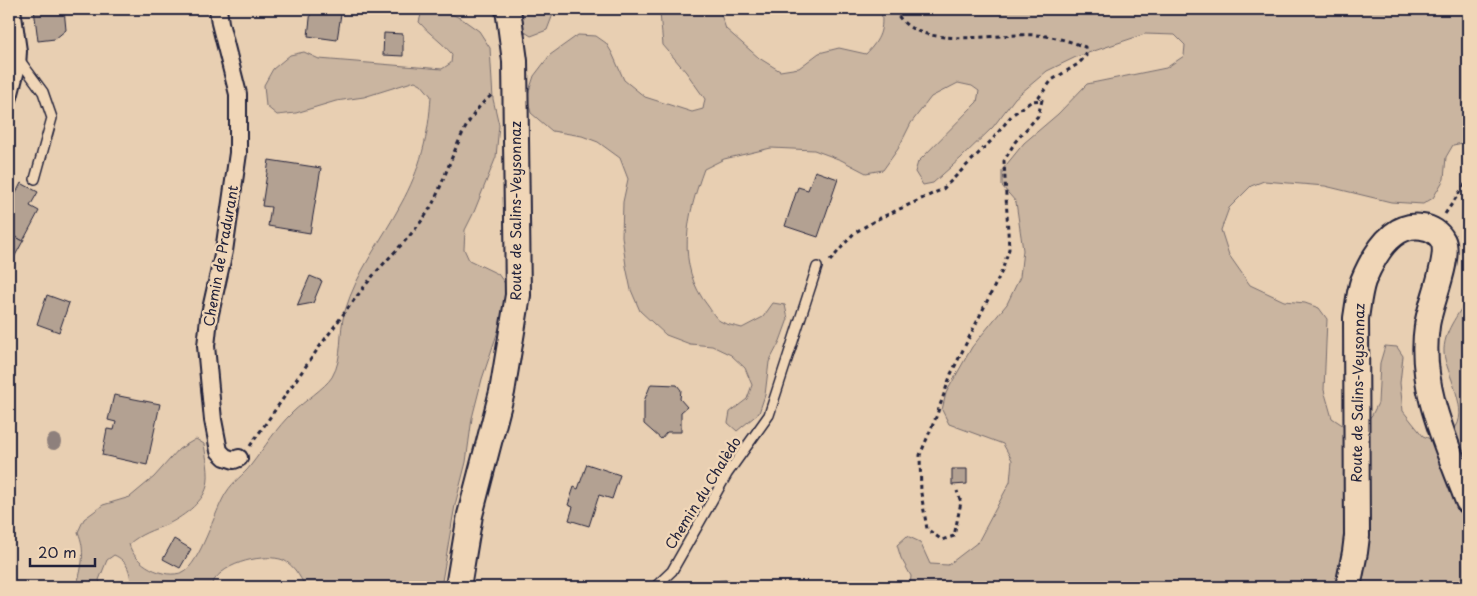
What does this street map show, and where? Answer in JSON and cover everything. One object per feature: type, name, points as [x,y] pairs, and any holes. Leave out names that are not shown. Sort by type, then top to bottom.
[{"type":"street","points":[[9,97],[17,66],[17,44],[12,9]]},
{"type":"street","name":"Chemin de Pradurant","points":[[218,9],[238,94],[238,153],[224,251],[209,318],[206,346],[213,420],[219,451],[225,457],[234,460],[239,458]]},
{"type":"street","name":"Route de Salins-Veysonnaz","points":[[458,587],[470,515],[502,392],[517,304],[515,60],[508,9]]},
{"type":"street","name":"Route de Salins-Veysonnaz","points":[[1348,587],[1356,552],[1357,536],[1356,318],[1360,293],[1363,281],[1376,256],[1396,231],[1413,225],[1434,231]]},
{"type":"street","points":[[1434,231],[1443,241],[1445,248],[1442,269],[1427,324],[1424,348],[1425,373],[1430,394],[1468,501]]},
{"type":"lane","points":[[17,58],[43,92],[52,118],[35,179]]},
{"type":"lane","name":"Chemin du Chalèdo","points":[[655,587],[672,571],[727,474],[770,415],[817,267]]},
{"type":"path","points":[[895,9],[906,24],[920,32],[938,36],[1037,35],[1072,42],[1085,47],[1086,56],[1078,64],[1052,80],[1036,101]]},
{"type":"path","points":[[239,458],[325,338],[373,276],[413,231],[432,206],[467,125],[477,109],[484,101],[499,91],[515,84]]},
{"type":"path","points":[[829,262],[854,233],[878,219],[943,189],[992,140],[1012,115],[1032,101],[1042,100],[1038,116],[1016,142],[1004,161],[1009,248],[1002,271],[951,374],[920,455],[920,493],[927,529],[942,540],[954,536],[961,502],[957,491]]},
{"type":"path","points":[[1434,231],[1468,180]]},
{"type":"shaded area","points":[[425,9],[441,9],[462,19],[479,31],[490,48],[493,99],[499,125],[496,157],[465,230],[464,249],[469,260],[498,274],[506,285],[507,304],[482,379],[472,418],[466,462],[455,505],[441,587],[305,587],[292,566],[284,560],[261,558],[240,562],[230,567],[215,579],[211,587],[131,587],[126,564],[114,555],[107,560],[99,580],[102,587],[76,587],[82,560],[82,546],[78,532],[84,519],[103,505],[130,497],[154,477],[179,449],[196,439],[204,444],[208,470],[205,492],[191,509],[178,518],[142,535],[129,544],[132,551],[143,564],[167,574],[183,572],[195,559],[222,501],[235,481],[248,469],[287,418],[332,377],[340,353],[343,319],[350,296],[363,269],[408,191],[418,165],[426,138],[431,96],[421,84],[415,81],[364,97],[336,101],[296,113],[277,115],[266,106],[264,85],[273,69],[290,55],[304,52],[319,59],[442,69],[451,63],[452,54],[419,22],[422,11]]},
{"type":"shaded area","points":[[514,9],[555,9],[547,30],[531,36],[520,29]]},
{"type":"shaded area","points":[[658,9],[719,9],[726,29],[759,58],[780,71],[799,68],[819,53],[839,48],[866,54],[875,44],[880,34],[882,23],[881,9],[1468,9],[1468,142],[1453,145],[1446,157],[1444,179],[1433,198],[1423,204],[1391,202],[1325,186],[1264,181],[1251,186],[1229,208],[1221,230],[1229,255],[1250,285],[1284,301],[1305,303],[1319,308],[1327,319],[1324,390],[1332,418],[1344,426],[1365,423],[1372,415],[1378,403],[1380,363],[1385,346],[1397,347],[1403,356],[1400,383],[1403,411],[1423,436],[1433,440],[1453,430],[1458,423],[1460,414],[1459,403],[1445,361],[1444,345],[1452,324],[1468,298],[1468,587],[910,587],[911,576],[901,558],[897,545],[907,536],[920,542],[930,564],[948,565],[978,542],[1010,482],[1012,460],[1003,444],[949,424],[942,410],[946,393],[972,347],[1007,304],[1020,277],[1023,250],[1016,202],[1002,186],[1002,170],[1024,143],[1058,114],[1087,84],[1166,68],[1184,56],[1185,45],[1175,35],[1145,34],[1076,57],[1047,71],[1015,98],[993,127],[933,183],[923,185],[915,172],[918,162],[977,102],[979,91],[972,86],[958,83],[931,97],[911,123],[898,149],[883,170],[866,173],[841,160],[814,150],[771,148],[724,159],[704,169],[693,204],[687,239],[691,274],[698,290],[716,318],[728,324],[742,328],[763,317],[773,303],[785,305],[788,319],[780,341],[769,362],[765,395],[759,413],[737,431],[728,423],[730,412],[747,399],[752,385],[745,368],[731,355],[712,346],[690,344],[666,335],[640,311],[631,290],[622,236],[623,202],[628,179],[620,158],[598,142],[582,136],[552,131],[531,113],[527,97],[534,76],[550,55],[578,35],[596,36],[606,43],[624,80],[645,97],[692,112],[703,109],[705,99],[686,72],[663,45]]},
{"type":"building","points":[[34,9],[64,9],[66,30],[55,39],[38,41]]},
{"type":"building","points":[[311,10],[341,14],[337,40],[308,36]]},
{"type":"building","points":[[384,33],[403,34],[403,56],[383,55]]},
{"type":"building","points":[[269,160],[321,168],[310,233],[268,226],[271,207],[262,206]]},
{"type":"building","points":[[815,171],[838,179],[818,237],[785,226],[798,187],[808,190]]},
{"type":"building","points":[[21,183],[38,192],[30,206],[39,211],[23,241],[9,233],[9,207]]},
{"type":"building","points":[[9,233],[23,241],[10,265],[9,264]]},
{"type":"building","points":[[310,276],[322,281],[313,303],[297,306]]},
{"type":"building","points":[[47,295],[69,303],[59,332],[37,324]]},
{"type":"building","points":[[651,384],[677,385],[681,390],[680,399],[687,407],[681,412],[681,432],[667,432],[661,439],[644,424],[644,401]]},
{"type":"building","points":[[114,395],[160,404],[147,465],[102,455],[107,429],[114,430],[116,422],[108,420]]},
{"type":"building","points":[[587,464],[620,475],[612,499],[599,495],[589,526],[569,520],[573,507],[568,505],[574,487],[578,489]]},
{"type":"building","points":[[952,469],[967,469],[967,484],[952,485]]},
{"type":"building","points":[[174,539],[191,549],[180,568],[163,559]]},
{"type":"building","points":[[729,580],[729,587],[707,587],[707,581]]}]
